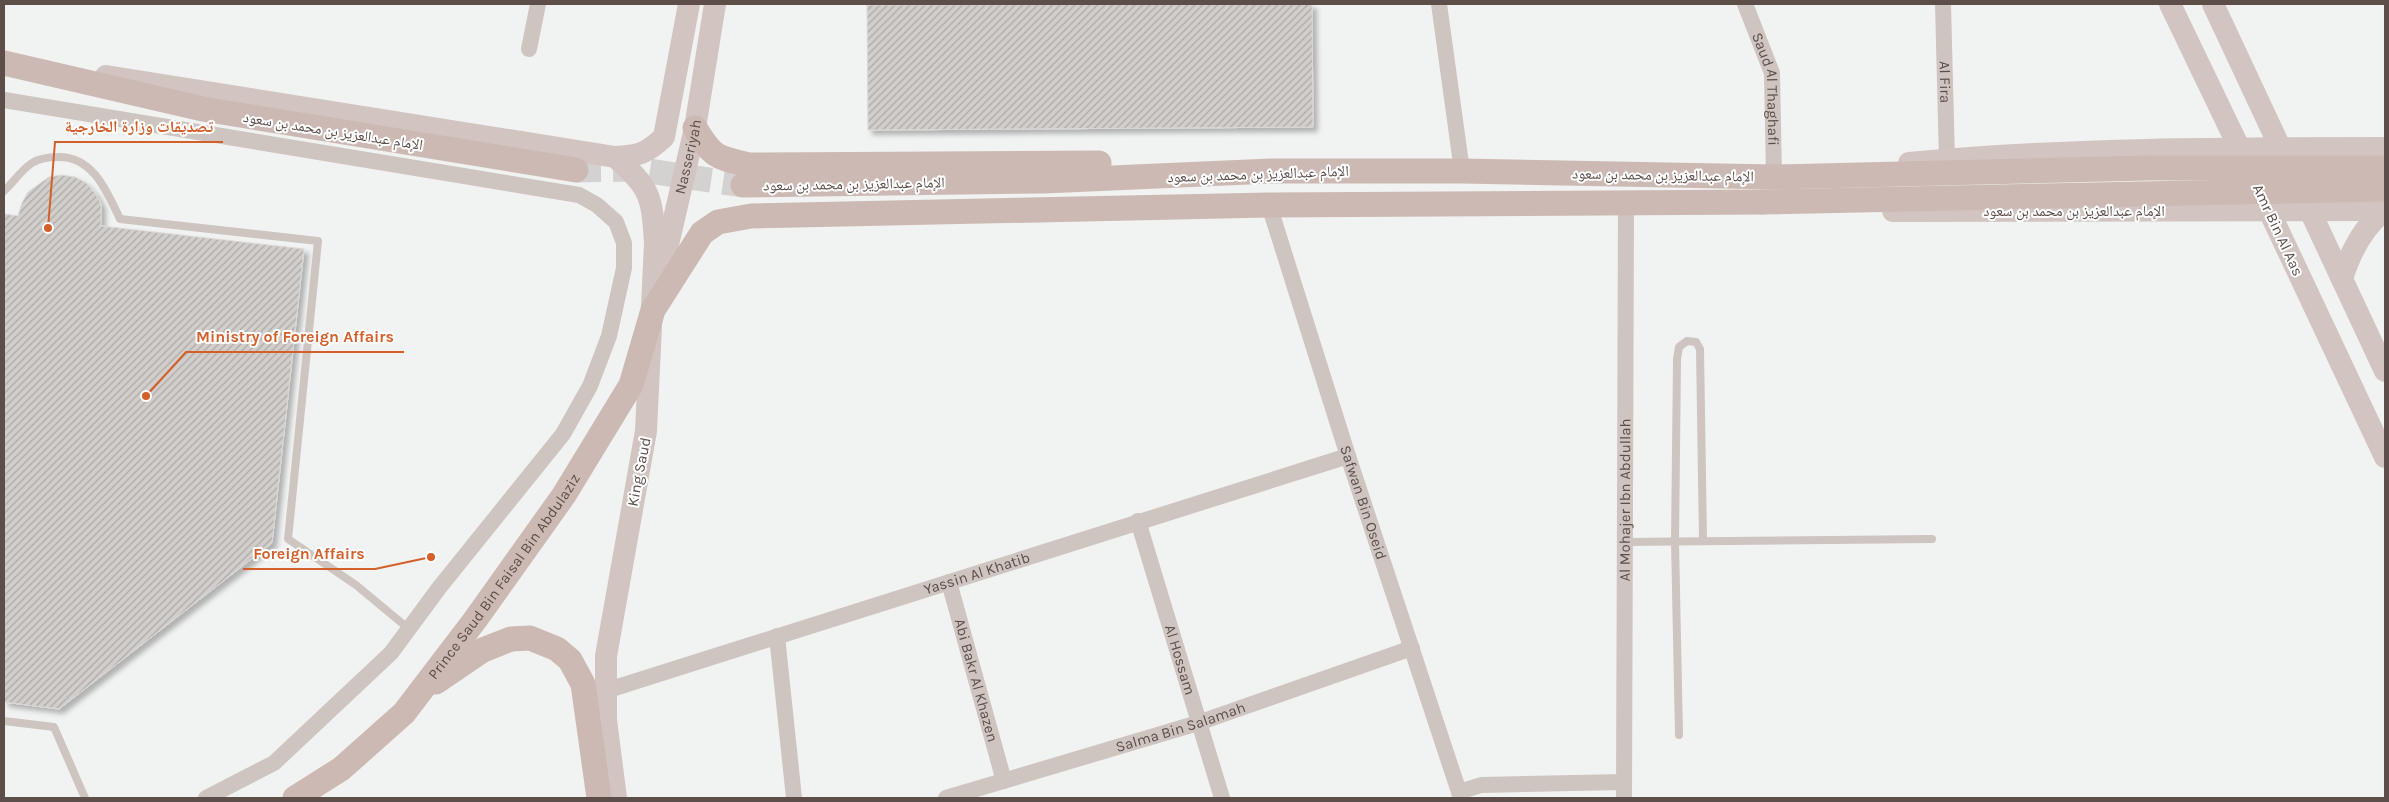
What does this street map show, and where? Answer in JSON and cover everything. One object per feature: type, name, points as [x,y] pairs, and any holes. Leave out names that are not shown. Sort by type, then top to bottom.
[{"type":"main road","name":"Nasseriyah","points":[[614,157],[637,156],[651,150],[664,137],[689,4]]},
{"type":"main road","name":"Nasseriyah","points":[[652,310],[695,128],[714,4]]},
{"type":"main road","name":"Amr Bin Al Aas","points":[[2170,4],[2385,457]]},
{"type":"main road","points":[[2212,4],[2385,371]]},
{"type":"main road","points":[[4,62],[614,157]]},
{"type":"main road","name":"الإمام عبدالعزيز بن محمد بن سعود","points":[[4,62],[203,109],[576,170]]},
{"type":"main road","points":[[695,128],[709,151],[725,159],[749,165],[1143,163],[1271,171]]},
{"type":"main road","name":"الإمام عبدالعزيز بن محمد بن سعود","points":[[1774,177],[2004,155],[2280,148],[2385,148]]},
{"type":"main road","name":"King Saud","points":[[614,157],[638,177],[648,192],[653,216],[655,244],[646,431],[606,656],[605,691],[616,798]]},
{"type":"main road","name":"الإمام عبدالعزيز بن محمد بن سعود","points":[[743,185],[1054,181],[1271,171],[1462,171],[1774,177],[2148,168],[2385,168]]},
{"type":"main road","name":"الإمام عبدالعزيز بن محمد بن سعود","points":[[652,310],[702,233],[718,222],[751,216],[1269,205],[1762,202],[2385,189]]},
{"type":"main road","name":"الإمام عبدالعزيز بن محمد بن سعود","points":[[1762,202],[1866,211],[2310,212],[2385,210]]},
{"type":"main road","points":[[2342,278],[2348,258],[2363,234],[2375,218],[2385,210]]},
{"type":"main road","name":"Prince Saud Bin Faisal Bin Abdulaziz","points":[[295,798],[342,769],[404,713],[475,620],[575,478],[631,384],[652,310]]},
{"type":"main road","points":[[419,693],[483,650],[511,639],[530,638],[557,649],[570,660],[583,684],[599,798]]},
{"type":"main road","points":[[312,798],[342,769]]},
{"type":"street","points":[[530,49],[538,4]]},
{"type":"street","points":[[1439,4],[1462,171]]},
{"type":"street","name":"Saud Al Thaghafi","points":[[1746,4],[1772,73],[1774,177]]},
{"type":"street","name":"Al Fira","points":[[1943,4],[1947,160]]},
{"type":"street","points":[[4,100],[579,195],[597,205],[616,222],[624,243],[624,268],[609,336],[590,386],[563,434],[439,588],[391,652],[274,763],[206,798]]},
{"type":"street","name":"Al Mohajer Ibn Abdullah","points":[[1624,790],[1626,204]]},
{"type":"street","name":"Safwan Bin Oseid","points":[[1269,205],[1348,456],[1460,795]]},
{"type":"street","name":"Yassin Al Khatib","points":[[605,691],[1348,456]]},
{"type":"street","name":"Al Hossam","points":[[1138,521],[1222,798]]},
{"type":"street","name":"Abi Bakr Al Khazen","points":[[948,582],[1004,781]]},
{"type":"street","points":[[777,636],[794,798]]},
{"type":"street","name":"Salma Bin Salamah","points":[[946,798],[1198,723],[1412,648]]},
{"type":"street","points":[[1460,795],[1481,785],[1624,790]]},
{"type":"lane","points":[[4,191],[32,164],[47,157],[69,156],[91,169],[105,188],[120,219],[318,241],[288,539],[356,585],[409,629]]},
{"type":"lane","points":[[1679,735],[1675,542],[1677,359],[1679,346],[1687,341],[1696,342],[1700,349],[1703,541]]},
{"type":"lane","points":[[1625,542],[1932,539]]},
{"type":"lane","points":[[4,721],[54,727],[85,798]]},
{"type":"building","points":[[1312,4],[1313,127],[868,130],[867,5]]},
{"type":"building","points":[[62,175],[75,177],[86,183],[95,193],[101,204],[101,226],[304,249],[272,543],[59,709],[4,702],[4,214],[18,216],[28,192],[49,177]]},
{"type":"tunnel","points":[[576,170],[636,169],[743,185]]},
{"type":"place","name":"تصديقات وزارة الخارجية","points":[[48,228]]},
{"type":"place","name":"Ministry of Foreign Affairs","points":[[146,396]]},
{"type":"place","name":"Foreign Affairs","points":[[431,557]]}]
